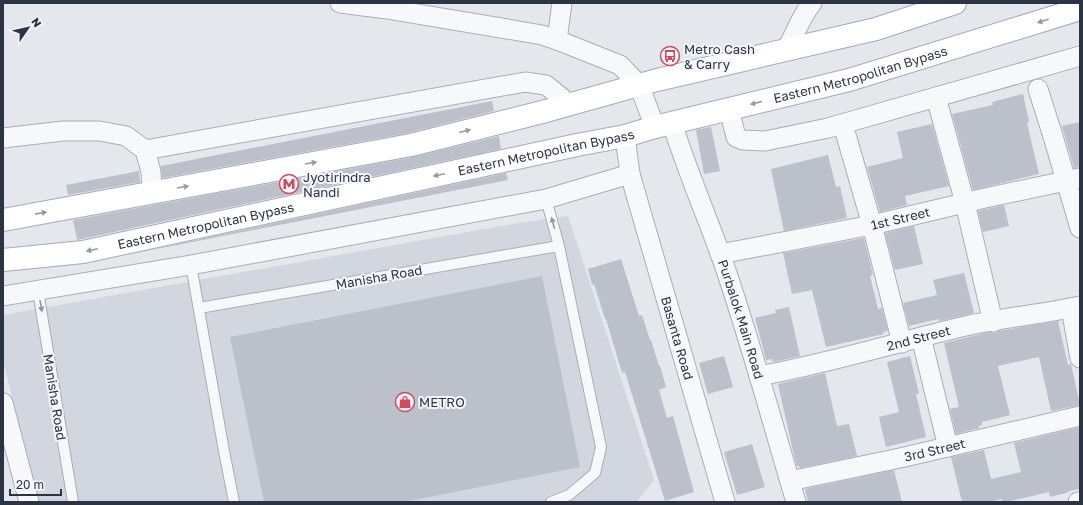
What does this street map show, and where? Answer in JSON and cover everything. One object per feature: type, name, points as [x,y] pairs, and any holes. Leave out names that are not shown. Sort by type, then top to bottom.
[{"type":"main road","points":[[3,220],[411,145],[640,85],[876,29],[955,3]]},
{"type":"main road","name":"Eastern Metropolitan Bypass","points":[[3,260],[83,252],[577,145],[668,129],[729,109],[849,80],[1080,10]]},
{"type":"street","points":[[340,3],[387,9],[542,35],[620,65],[640,85]]},
{"type":"street","points":[[557,40],[562,3]]},
{"type":"street","points":[[788,49],[799,24],[812,3]]},
{"type":"street","points":[[729,109],[736,137],[742,140],[765,141],[828,128],[1080,56]]},
{"type":"street","points":[[145,150],[525,82],[546,85],[562,98],[564,106]]},
{"type":"street","name":"Purbalok Main Road","points":[[640,85],[668,129],[720,254],[759,376],[796,502]]},
{"type":"street","points":[[1038,89],[1073,179],[1080,228]]},
{"type":"street","points":[[936,97],[965,203],[993,322]]},
{"type":"street","points":[[3,138],[63,131],[100,132],[126,136],[145,150],[151,172],[152,192]]},
{"type":"street","points":[[846,135],[872,225],[902,342]]},
{"type":"street","name":"Basanta Road","points":[[625,136],[630,174],[725,502]]},
{"type":"street","points":[[3,296],[191,265],[546,199],[630,174]]},
{"type":"street","name":"1st Street","points":[[720,254],[872,225],[1073,179]]},
{"type":"street","points":[[1075,307],[1080,358]]},
{"type":"street","name":"2nd Street","points":[[759,376],[801,368],[958,328],[1075,307]]},
{"type":"street","points":[[921,337],[948,447]]},
{"type":"street","points":[[3,403],[29,502]]},
{"type":"street","name":"3rd Street","points":[[790,481],[900,458],[1080,416]]},
{"type":"lane","points":[[546,199],[559,246],[601,447],[595,473],[569,495],[551,502]]},
{"type":"lane","name":"Manisha Road","points":[[198,308],[559,246]]},
{"type":"lane","points":[[191,265],[234,502]]},
{"type":"lane","name":"Manisha Road","points":[[38,291],[73,502]]},
{"type":"shaded area","points":[[568,216],[654,480],[637,502],[39,502],[3,361],[3,315],[507,225]]},
{"type":"building","points":[[1023,94],[1029,122],[1027,123],[1039,174],[973,190],[952,114],[993,105],[992,102]]},
{"type":"building","points":[[492,101],[494,111],[408,133],[162,178],[161,166]]},
{"type":"building","points":[[1080,122],[1080,167],[1074,168],[1062,126]]},
{"type":"building","points":[[932,124],[949,186],[905,196],[907,205],[880,212],[867,167],[903,158],[897,132]]},
{"type":"building","points":[[711,127],[720,171],[704,174],[696,130]]},
{"type":"building","points":[[499,136],[501,149],[77,240],[73,220],[413,157]]},
{"type":"building","points":[[828,155],[836,187],[840,186],[847,218],[784,231],[771,169]]},
{"type":"building","points":[[139,171],[140,182],[68,195],[66,185]]},
{"type":"building","points":[[506,173],[508,180],[127,255]]},
{"type":"building","points":[[1004,205],[1009,226],[983,232],[978,211]]},
{"type":"building","points":[[914,226],[923,264],[895,270],[885,233]]},
{"type":"building","points":[[864,238],[873,275],[870,276],[878,309],[882,308],[888,331],[883,332],[884,334],[826,347],[812,290],[792,294],[783,253]]},
{"type":"building","points":[[621,259],[639,316],[642,315],[660,366],[666,387],[659,390],[667,418],[673,416],[694,492],[665,501],[625,372],[622,373],[606,319],[594,284],[592,285],[588,269]]},
{"type":"building","points":[[964,273],[974,313],[909,326],[903,303],[937,295],[933,280]]},
{"type":"building","name":"METRO","points":[[542,276],[580,467],[404,502],[264,502],[230,337]]},
{"type":"building","points":[[789,307],[800,356],[773,362],[772,359],[766,360],[755,318],[776,313],[775,310]]},
{"type":"building","points":[[1058,321],[1068,365],[1071,364],[1080,405],[1051,411],[1039,357],[998,366],[1010,415],[982,422],[982,425],[979,426],[979,428],[956,434],[950,409],[959,407],[944,343],[989,332],[995,333],[999,331]]},
{"type":"building","points":[[724,356],[733,387],[708,394],[699,363]]},
{"type":"building","points":[[910,356],[919,394],[916,394],[926,437],[886,447],[879,417],[899,412],[887,362]]},
{"type":"building","points":[[825,373],[837,426],[849,424],[857,456],[800,468],[797,466],[795,460],[778,384]]},
{"type":"building","points":[[1080,427],[1080,489],[1050,497],[1049,492],[1006,502],[1002,502],[1002,499],[989,502],[962,502],[951,457],[984,450],[991,479],[1021,472],[1014,443]]},
{"type":"building","points":[[752,444],[765,487],[737,495],[724,452]]},
{"type":"building","points":[[894,470],[902,502],[808,502],[805,489]]},
{"type":"place","name":"Metro Cash & Carry","points":[[670,56]]},
{"type":"place","name":"Jyotirindra Nandi","points":[[289,184]]},
{"type":"place","name":"METRO","points":[[405,402]]}]
